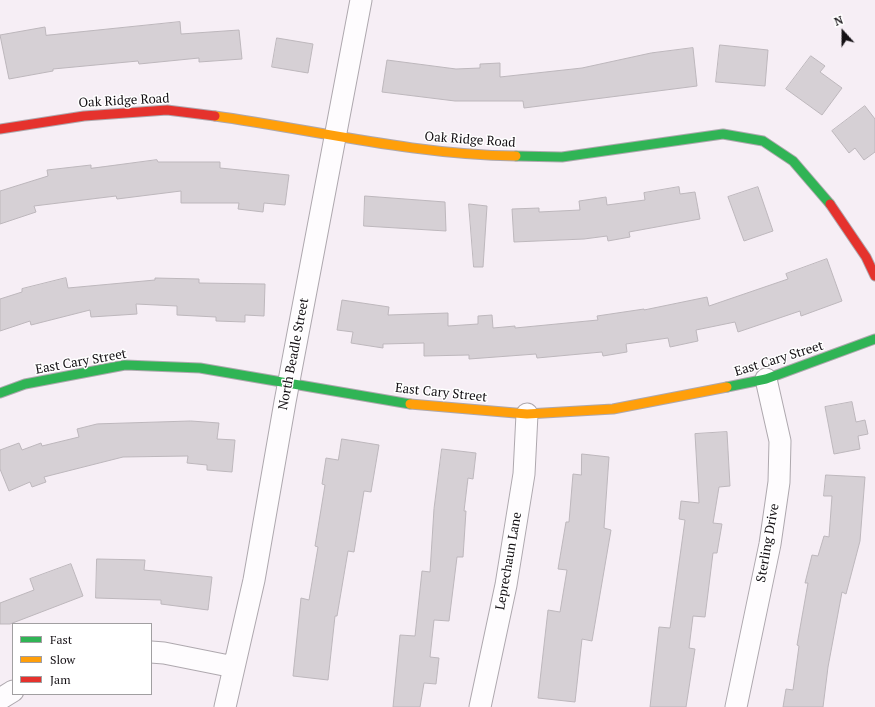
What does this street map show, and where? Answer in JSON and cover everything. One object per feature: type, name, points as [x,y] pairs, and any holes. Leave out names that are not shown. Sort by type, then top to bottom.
[{"type":"street","name":"North Beadle Street","points":[[225,707],[254,580],[289,382],[361,0]]},
{"type":"street","name":"Oak Ridge Road","points":[[0,129],[84,116],[167,110],[278,125],[420,150],[479,156],[562,157],[722,134],[763,141],[793,160],[830,203],[866,257],[875,276]]},
{"type":"street","name":"East Cary Street","points":[[0,393],[25,384],[125,365],[200,368],[289,382],[400,403],[527,414],[613,409],[702,393],[766,379],[875,339]]},
{"type":"street","name":"Sterling Drive","points":[[736,707],[770,544],[779,482],[780,441],[766,379]]},
{"type":"street","name":"Leprechaun Lane","points":[[480,707],[506,585],[523,482],[527,414]]},
{"type":"street","points":[[152,652],[164,653],[234,667]]},
{"type":"street","points":[[0,699],[12,692]]},
{"type":"building","points":[[180,22],[181,34],[239,30],[242,59],[199,62],[199,58],[139,64],[138,61],[53,69],[53,71],[9,79],[0,35],[45,27],[46,35]]},
{"type":"building","points":[[277,38],[313,44],[308,73],[272,67]]},
{"type":"building","points":[[720,45],[768,50],[765,86],[716,82]]},
{"type":"building","points":[[693,48],[697,86],[524,108],[523,101],[455,101],[382,92],[387,60],[456,69],[480,68],[480,64],[500,63],[500,77],[582,68],[651,53]]},
{"type":"building","points":[[811,56],[825,66],[820,72],[842,88],[822,115],[786,89]]},
{"type":"building","points":[[865,106],[875,119],[875,152],[864,160],[855,148],[849,153],[832,131]]},
{"type":"building","points":[[157,160],[158,162],[220,162],[220,168],[289,175],[285,205],[264,203],[263,212],[238,209],[239,203],[181,203],[181,191],[117,199],[116,196],[34,206],[36,212],[0,224],[0,191],[48,176],[47,170],[91,165],[91,168]]},
{"type":"building","points":[[679,187],[680,194],[695,192],[700,219],[629,232],[630,237],[608,241],[607,236],[584,239],[514,242],[512,209],[539,208],[539,212],[580,210],[579,201],[606,197],[607,205],[645,200],[644,193]]},
{"type":"building","points":[[758,187],[773,231],[744,241],[728,197]]},
{"type":"building","points":[[365,196],[445,202],[446,231],[364,226]]},
{"type":"building","points":[[469,204],[487,206],[483,267],[474,267]]},
{"type":"building","points":[[827,259],[842,301],[801,316],[800,311],[738,332],[735,322],[696,330],[698,341],[670,347],[668,338],[626,344],[627,352],[603,356],[602,352],[537,358],[536,354],[469,359],[469,355],[424,356],[424,343],[383,344],[383,348],[351,343],[353,332],[337,330],[342,300],[389,307],[388,315],[448,313],[448,326],[478,324],[478,316],[492,315],[493,328],[515,326],[515,328],[598,320],[597,316],[644,310],[707,297],[709,306],[788,279],[786,274]]},
{"type":"building","points":[[66,278],[68,288],[155,280],[155,278],[199,279],[199,283],[265,284],[264,316],[245,315],[245,322],[216,321],[216,317],[177,315],[177,306],[136,304],[137,314],[91,317],[90,310],[31,325],[30,321],[0,331],[0,299],[22,292],[22,289]]},
{"type":"building","points":[[852,402],[856,422],[865,420],[868,434],[858,436],[860,449],[834,454],[825,407]]},
{"type":"building","points":[[191,421],[219,423],[217,439],[235,440],[232,472],[207,470],[207,465],[187,463],[188,456],[123,457],[44,477],[46,482],[32,487],[30,482],[9,491],[0,469],[0,450],[19,443],[22,450],[41,443],[42,446],[79,437],[77,429],[97,424]]},
{"type":"building","points":[[727,432],[730,486],[719,487],[713,523],[722,524],[717,553],[713,553],[705,617],[693,616],[689,648],[695,649],[686,707],[650,707],[659,627],[670,628],[685,520],[679,519],[681,501],[699,503],[695,434]]},
{"type":"building","points":[[342,439],[379,445],[371,492],[364,491],[354,552],[348,551],[337,616],[335,616],[328,680],[293,676],[301,598],[309,600],[318,547],[315,546],[325,485],[322,484],[326,458],[338,460]]},
{"type":"building","points":[[442,449],[476,453],[473,479],[468,478],[464,511],[466,511],[463,557],[457,557],[449,621],[434,620],[430,657],[439,658],[436,684],[424,683],[420,707],[393,707],[400,635],[415,636],[422,571],[430,572],[434,509]]},
{"type":"building","points":[[582,454],[609,457],[604,528],[611,530],[592,641],[582,639],[575,702],[538,698],[548,610],[560,612],[567,570],[558,569],[566,522],[569,522],[573,474],[581,475]]},
{"type":"building","points":[[826,475],[865,477],[860,541],[846,594],[842,592],[828,667],[823,707],[783,707],[786,689],[793,690],[799,646],[797,645],[808,583],[805,583],[812,555],[818,556],[824,536],[829,537],[832,496],[824,496]]},
{"type":"building","points":[[97,559],[145,560],[144,570],[212,577],[208,610],[161,604],[161,600],[96,598]]},
{"type":"building","points":[[71,564],[83,596],[10,624],[0,624],[0,603],[34,590],[30,579]]},
{"type":"traffic: fast","points":[[516,156],[562,157],[723,134],[763,141],[793,161],[830,204]]},
{"type":"traffic: fast","points":[[727,387],[766,379],[875,339]]},
{"type":"traffic: fast","points":[[0,393],[25,384],[125,365],[200,368],[410,404]]},
{"type":"traffic: slow","points":[[215,116],[403,147],[478,155],[516,156]]},
{"type":"traffic: slow","points":[[410,404],[527,414],[613,409],[727,387]]},
{"type":"traffic: jam","points":[[0,129],[84,116],[167,110],[215,116]]},
{"type":"traffic: jam","points":[[830,204],[866,257],[875,276]]}]
